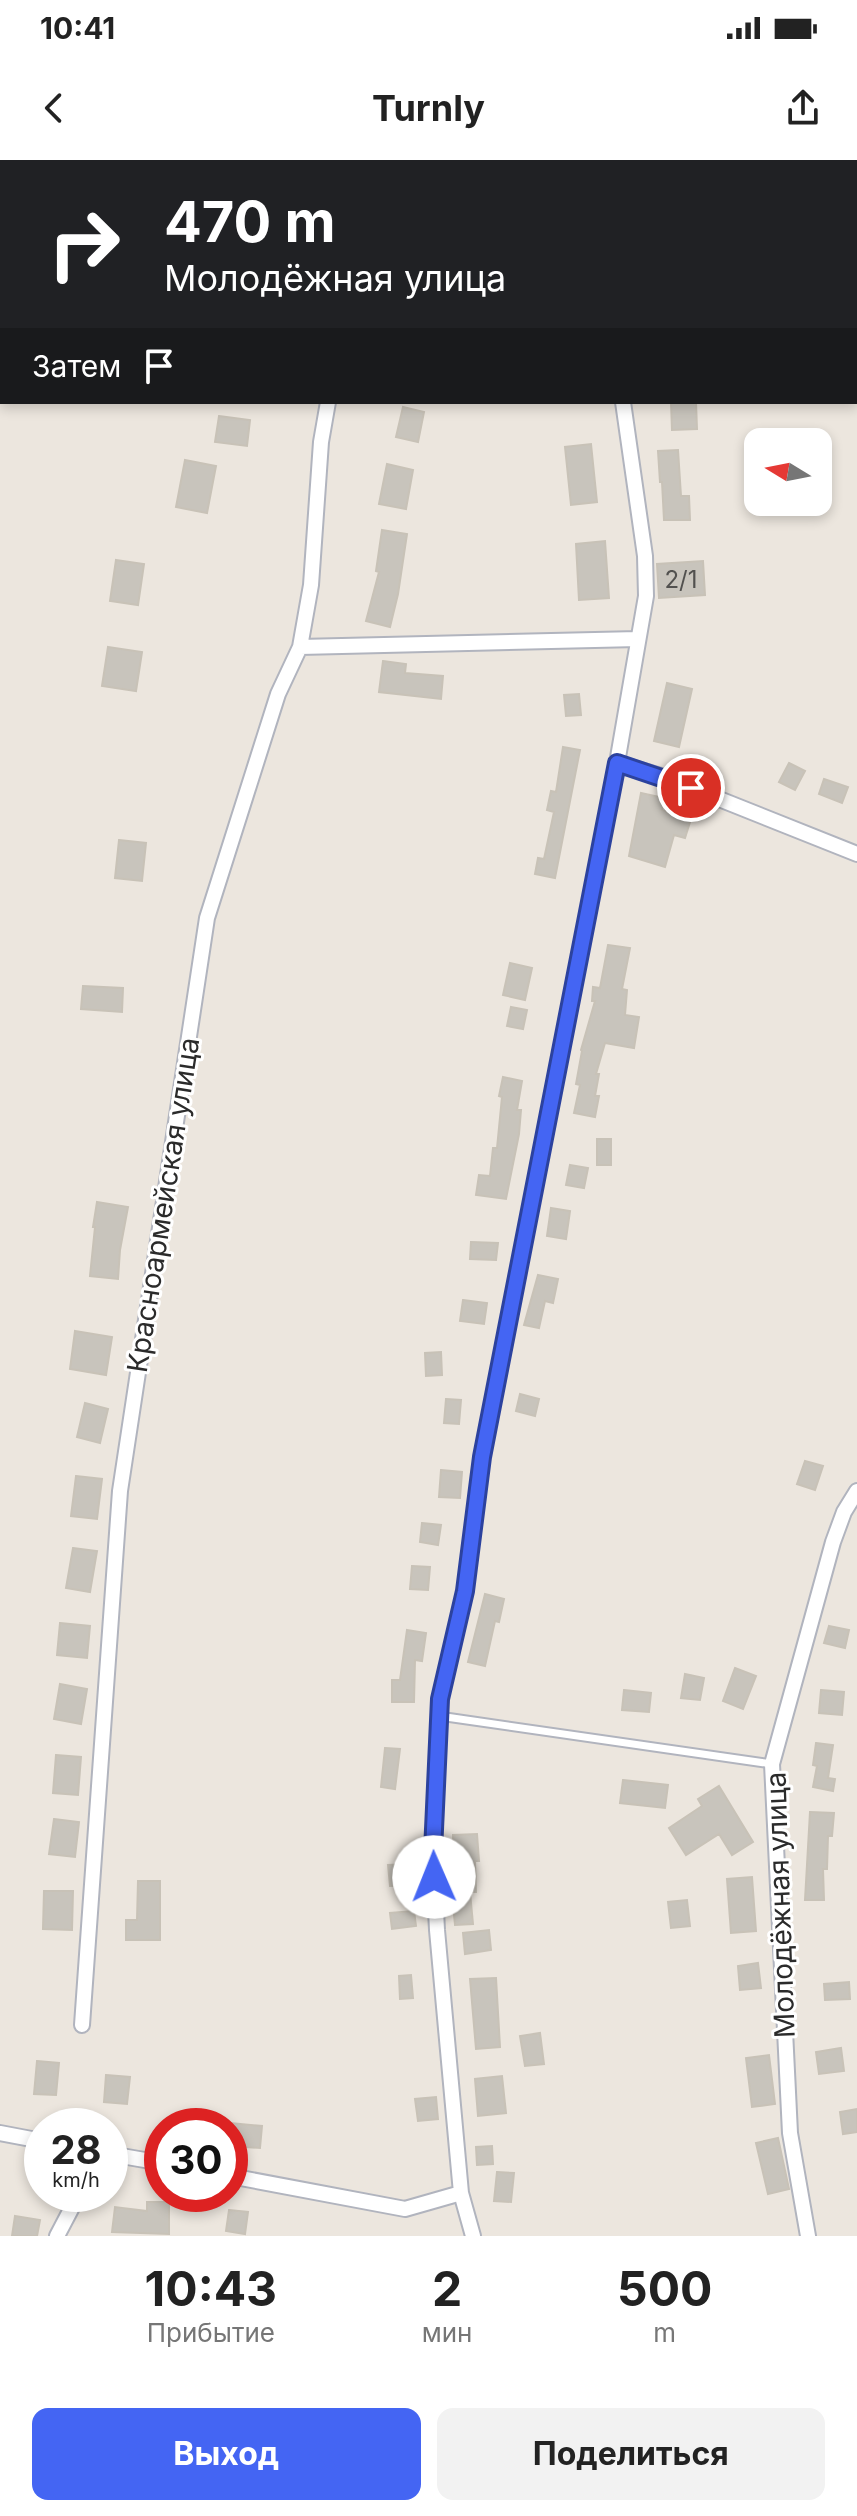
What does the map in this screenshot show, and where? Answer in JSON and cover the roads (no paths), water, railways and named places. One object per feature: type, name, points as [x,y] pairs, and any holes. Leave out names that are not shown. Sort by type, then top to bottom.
[{"type":"street","name":"Красноармейская улица","points":[[82,2025],[120,1491],[207,918],[278,694],[300,647],[311,585],[321,442],[328,404]]},
{"type":"street","points":[[473,2236],[461,2193],[433,1851],[440,1699],[465,1591],[482,1457],[617,763],[646,596],[645,556],[623,404]]},
{"type":"street","points":[[300,647],[638,639]]},
{"type":"street","points":[[617,763],[664,777],[857,854]]},
{"type":"street","name":"Молодёжная улица","points":[[808,2236],[790,2133],[772,1764],[833,1542],[844,1512],[857,1491]]},
{"type":"street","points":[[0,2133],[24,2138]]},
{"type":"street","points":[[248,2179],[405,2209],[461,2193]]},
{"type":"street","points":[[57,2236],[70,2212]]},
{"type":"lane","points":[[439,1716],[772,1764]]}]
